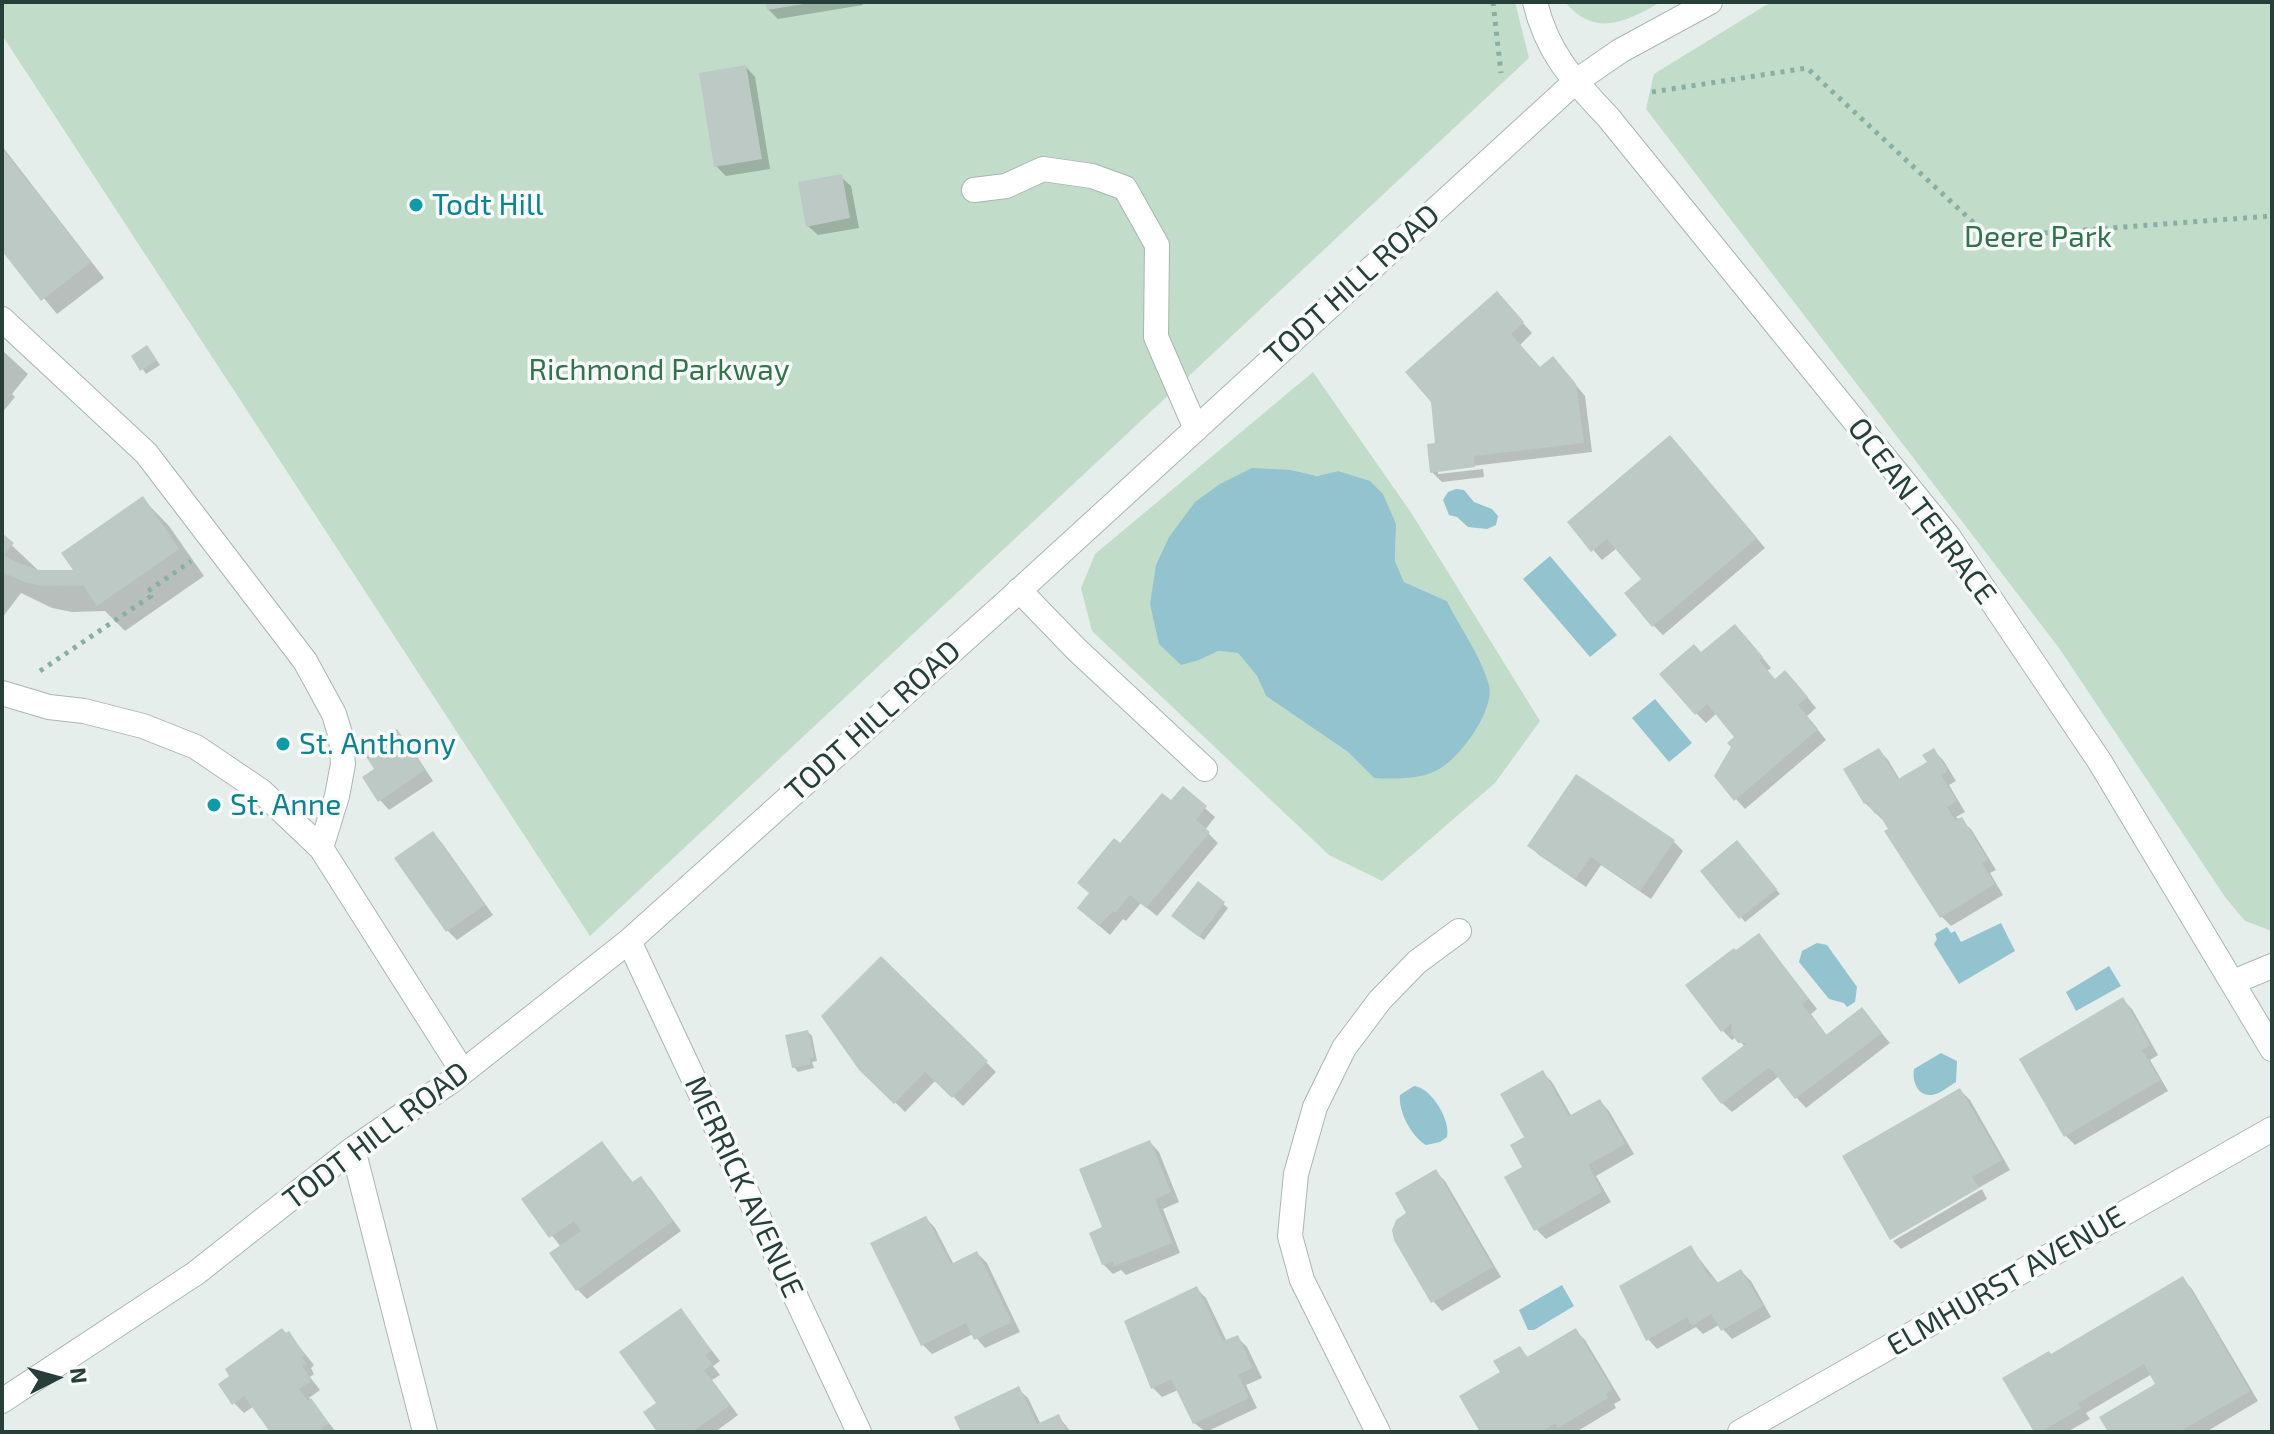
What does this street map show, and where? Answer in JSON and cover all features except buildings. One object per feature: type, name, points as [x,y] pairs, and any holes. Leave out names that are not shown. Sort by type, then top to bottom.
[{"type":"street","name":"OCEAN TERRACE","points":[[1535,2],[1550,49],[1575,82],[1608,117],[1948,536],[2100,762],[2272,1049]]},
{"type":"street","name":"TODT HILL ROAD","points":[[2,1401],[196,1273],[353,1149],[463,1072],[629,941],[1575,82],[1620,51],[1710,2]]},
{"type":"street","points":[[974,190],[1006,186],[1043,169],[1092,176],[1125,188],[1157,245],[1156,337],[1196,429]]},
{"type":"street","points":[[2,319],[146,453],[305,661],[334,714],[341,737],[343,764],[321,848]]},
{"type":"street","points":[[1019,590],[1077,650],[1205,769]]},
{"type":"street","points":[[2,693],[49,707],[84,711],[143,726],[196,747],[261,791],[321,848],[463,1072]]},
{"type":"street","points":[[1378,1432],[1302,1280],[1290,1236],[1296,1174],[1315,1107],[1344,1048],[1380,1000],[1417,962],[1459,931]]},
{"type":"street","name":"MERRICK AVENUE","points":[[629,941],[859,1432]]},
{"type":"street","points":[[2233,982],[2272,966]]},
{"type":"street","name":"ELMHURST AVENUE","points":[[1740,1432],[2272,1129]]},
{"type":"street","points":[[353,1149],[425,1432]]},
{"type":"path","points":[[1493,2],[1501,73]]},
{"type":"path","points":[[1652,92],[1807,68],[1989,237],[2272,216]]},
{"type":"path","points":[[37,673],[151,596],[148,591],[194,559]]},
{"type":"green space","name":"Richmond Parkway","points":[[2,2],[1515,2],[1529,58],[590,936],[2,35]]},
{"type":"green space","points":[[1565,2],[1661,2],[1624,20],[1600,23],[1588,20]]},
{"type":"green space","name":"Deere Park","points":[[1771,2],[2272,2],[2272,931],[2245,921],[2225,897],[2059,648],[1646,109],[1654,74]]},
{"type":"green space","points":[[1313,372],[1412,514],[1540,721],[1495,783],[1382,881],[1329,855],[1092,631],[1081,588],[1095,554]],"holes":[[[1291,470],[1317,476],[1338,471],[1396,524],[1395,561],[1404,582],[1447,601],[1462,631],[1374,778],[1348,752],[1266,696],[1257,676],[1238,653],[1218,651]]]},
{"type":"water","points":[[1252,468],[1291,470],[1317,476],[1338,471],[1370,481],[1383,494],[1396,524],[1395,561],[1404,582],[1447,601],[1476,653],[1489,685],[1487,707],[1482,719],[1467,743],[1441,768],[1417,777],[1374,778],[1348,752],[1266,696],[1257,676],[1238,653],[1218,651],[1181,665],[1159,644],[1150,604],[1156,565],[1169,537],[1195,502],[1220,484]]},
{"type":"water","points":[[1464,490],[1474,502],[1492,509],[1498,516],[1496,525],[1487,529],[1468,527],[1457,517],[1449,515],[1443,500],[1448,492]]},
{"type":"water","points":[[1550,556],[1617,635],[1590,657],[1523,579]]},
{"type":"water","points":[[1655,699],[1692,743],[1669,762],[1632,718]]},
{"type":"water","points":[[2001,923],[2015,951],[1959,984],[1934,944],[1937,939],[1935,934],[1947,927],[1951,933],[1955,931],[1961,942]]},
{"type":"water","points":[[1817,943],[1827,945],[1857,987],[1855,1002],[1847,1007],[1844,1003],[1829,999],[1799,962],[1802,951]]},
{"type":"water","points":[[2109,966],[2121,986],[2076,1011],[2066,992]]},
{"type":"water","points":[[1941,1053],[1957,1061],[1956,1082],[1937,1094],[1926,1095],[1916,1086],[1914,1069]]},
{"type":"water","points":[[1414,1086],[1427,1093],[1443,1114],[1447,1137],[1440,1142],[1426,1145],[1415,1136],[1407,1123],[1400,1095]]},
{"type":"water","points":[[1562,1285],[1574,1306],[1534,1330],[1528,1330],[1519,1310]]},
{"type":"place","name":"Todt Hill","points":[[416,205]]},
{"type":"place","name":"St. Anthony","points":[[283,744]]},
{"type":"place","name":"St. Anne","points":[[214,805]]}]
